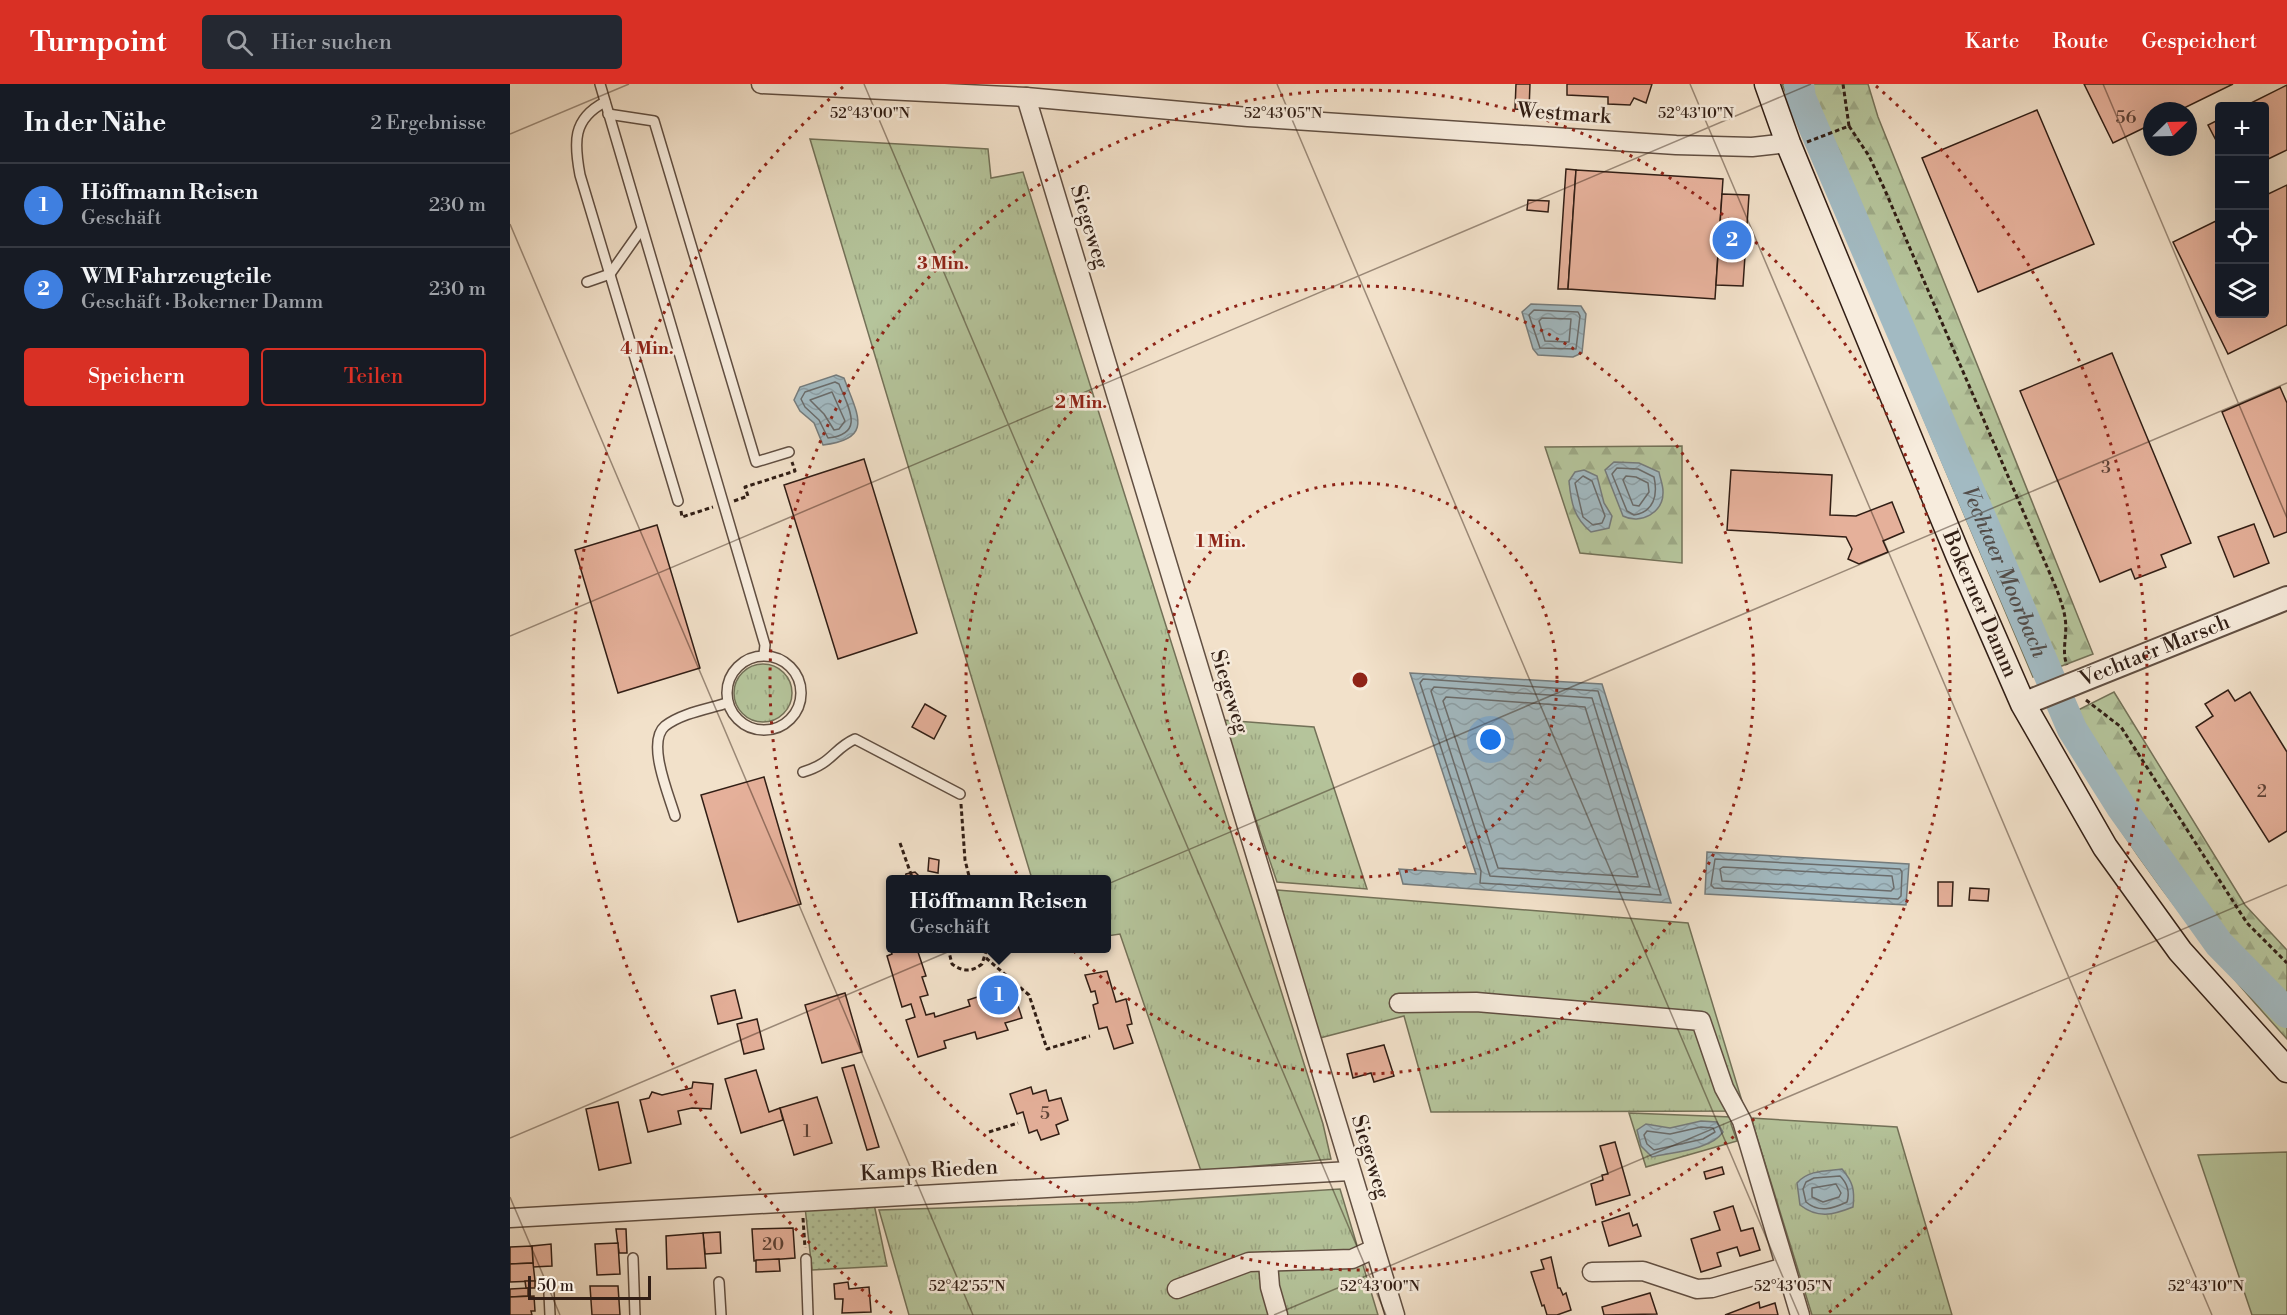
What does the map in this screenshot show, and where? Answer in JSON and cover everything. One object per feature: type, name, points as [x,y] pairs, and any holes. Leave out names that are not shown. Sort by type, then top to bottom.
[{"type":"main road","name":"Bokerner Damm","points":[[1767,84],[1796,143],[1958,555],[2034,700],[2105,847],[2180,951],[2287,1070]]},
{"type":"street","name":"Westmark","points":[[762,84],[1022,91],[1248,117],[1676,145],[1752,147],[1796,143]]},
{"type":"street","name":"Siegeweg","points":[[1022,91],[1395,1315]]},
{"type":"street","name":"Vechtaer Marsch","points":[[2034,700],[2287,598]]},
{"type":"street","points":[[1399,1003],[1476,1002],[1701,1021],[1724,1088],[1742,1121],[1800,1315]]},
{"type":"street","name":"Kamps Rieden","points":[[510,1218],[1350,1171]]},
{"type":"street","points":[[1177,1289],[1249,1262],[1352,1259],[1374,1249]]},
{"type":"street","points":[[1268,1262],[1270,1287],[1278,1315]]},
{"type":"street","points":[[1592,1272],[1642,1271],[1697,1289],[1712,1288],[1785,1267]]},
{"type":"lane","points":[[600,84],[641,230],[765,645],[765,654]]},
{"type":"lane","points":[[605,102],[597,106],[580,125],[576,136],[580,175],[678,501]]},
{"type":"lane","points":[[608,114],[654,121],[756,462],[789,452]]},
{"type":"lane","points":[[587,282],[610,274],[641,230]]},
{"type":"lane","points":[[765,654],[780,659],[795,672],[802,690],[798,709],[786,724],[769,730],[751,729],[736,719],[727,703],[726,686],[733,670],[746,659],[765,654]]},
{"type":"lane","points":[[675,816],[656,750],[658,738],[664,727],[679,718],[727,703]]},
{"type":"lane","points":[[803,772],[821,766],[836,755],[843,744],[855,739],[960,794]]},
{"type":"lane","points":[[633,1258],[635,1315]]},
{"type":"lane","points":[[806,1258],[808,1315]]},
{"type":"lane","points":[[719,1282],[721,1315]]},
{"type":"lane","points":[[549,1294],[550,1315]]},
{"type":"path","points":[[1843,84],[1849,126],[1869,156],[1884,188],[2057,590],[2065,618],[2065,661],[2074,684],[2083,698],[2121,727],[2247,923],[2287,963]]},
{"type":"path","points":[[1796,143],[1849,126]]},
{"type":"path","points":[[678,501],[682,517],[748,496],[745,487],[795,471],[789,452]]},
{"type":"path","points":[[960,794],[965,860],[969,875]]},
{"type":"path","points":[[900,843],[912,875]]},
{"type":"path","points":[[949,953],[952,964],[964,970],[977,968],[986,958],[986,953]]},
{"type":"path","points":[[986,958],[1029,995],[1047,1049],[1090,1036]]},
{"type":"path","points":[[989,1132],[1018,1123]]},
{"type":"path","points":[[802,1200],[806,1258]]},
{"type":"green space","points":[[1782,84],[1868,84],[1878,117],[2093,654],[2033,677]]},
{"type":"green space","points":[[810,139],[988,149],[991,178],[1023,172],[1323,1124],[1331,1159],[1201,1171],[1120,934],[1111,935],[1111,875],[1031,875]]},
{"type":"green space","points":[[1682,446],[1682,563],[1580,553],[1545,447]]},
{"type":"green space","points":[[763,664],[774,666],[787,677],[792,693],[790,704],[779,717],[763,722],[752,720],[739,709],[734,693],[736,682],[747,669]]},
{"type":"green space","points":[[2114,692],[2245,905],[2287,950],[2287,1039],[2222,965],[2161,888],[2105,807],[2056,721]]},
{"type":"green space","points":[[1222,720],[1314,727],[1367,889],[1277,882]]},
{"type":"green space","points":[[1277,890],[1688,923],[1745,1111],[1431,1112],[1404,1016],[1316,1039]]},
{"type":"green space","points":[[1629,1113],[1732,1117],[1731,1124],[1737,1141],[1646,1167]]},
{"type":"green space","points":[[1751,1118],[1897,1127],[1952,1315],[1812,1315]]},
{"type":"green space","points":[[2287,1152],[2287,1315],[2252,1315],[2198,1155]]},
{"type":"green space","points":[[1340,1189],[1378,1315],[909,1315],[879,1210],[1138,1202]]},
{"type":"green space","points":[[874,1204],[887,1266],[812,1270],[805,1207]]},
{"type":"water","points":[[1531,304],[1581,306],[1586,314],[1582,353],[1573,357],[1538,355],[1533,349],[1522,312]]},
{"type":"water","points":[[836,375],[844,378],[854,403],[858,423],[856,431],[850,437],[823,445],[814,423],[800,411],[794,400],[800,387]]},
{"type":"water","points":[[1614,462],[1639,463],[1659,472],[1663,489],[1662,499],[1660,505],[1650,515],[1637,519],[1623,516],[1605,470]]},
{"type":"water","points":[[1584,470],[1597,476],[1604,503],[1612,516],[1609,528],[1591,532],[1574,510],[1569,481],[1575,472]]},
{"type":"water","points":[[1410,673],[1602,684],[1671,903],[1403,884],[1399,869],[1476,874]]},
{"type":"water","points":[[1707,852],[1909,864],[1906,905],[1705,894]]},
{"type":"water","points":[[1701,1121],[1717,1122],[1723,1132],[1701,1147],[1652,1157],[1641,1146],[1637,1130],[1646,1124],[1670,1128]]},
{"type":"water","points":[[1842,1169],[1852,1187],[1853,1207],[1839,1212],[1819,1214],[1800,1205],[1797,1183],[1801,1179],[1818,1172]]},
{"type":"building","points":[[1516,84],[1530,84],[1529,110],[1515,109]]},
{"type":"building","points":[[1567,84],[1652,84],[1646,103],[1634,98],[1630,105],[1608,104],[1608,97],[1567,95]]},
{"type":"building","points":[[2084,84],[2233,84],[2196,102],[2143,102],[2143,128],[2113,143]]},
{"type":"building","points":[[2287,85],[2287,150],[2269,159],[2269,102],[2253,102]]},
{"type":"building","points":[[2037,110],[2094,244],[1978,292],[1922,158]]},
{"type":"building","points":[[2215,122],[2215,138],[2208,125]]},
{"type":"building","points":[[1566,169],[1576,170],[1568,289],[1558,289]]},
{"type":"building","points":[[1576,170],[1723,179],[1715,299],[1568,289]]},
{"type":"building","points":[[2287,185],[2287,325],[2228,354],[2173,242],[2215,221],[2215,318],[2269,318],[2269,194]]},
{"type":"building","points":[[1722,194],[1749,195],[1743,286],[1716,285]]},
{"type":"building","points":[[1528,200],[1549,201],[1548,212],[1527,210]]},
{"type":"building","points":[[2112,353],[2191,543],[2161,555],[2166,567],[2135,579],[2131,569],[2100,582],[2020,391]]},
{"type":"building","points":[[2280,387],[2287,403],[2287,532],[2274,537],[2222,412]]},
{"type":"building","points":[[864,459],[917,633],[838,659],[784,485]]},
{"type":"building","points":[[1731,470],[1832,475],[1830,515],[1856,516],[1892,502],[1904,532],[1883,541],[1888,552],[1859,564],[1848,559],[1852,549],[1846,537],[1727,530]]},
{"type":"building","points":[[2254,524],[2269,563],[2234,577],[2218,537]]},
{"type":"building","points":[[657,525],[700,668],[618,693],[575,550]]},
{"type":"building","points":[[2228,690],[2235,701],[2250,692],[2287,752],[2287,831],[2269,842],[2196,727],[2213,716],[2205,704]]},
{"type":"building","points":[[925,704],[946,716],[934,739],[912,727]]},
{"type":"building","points":[[764,777],[801,904],[738,922],[701,795]]},
{"type":"building","points":[[929,858],[939,860],[938,873],[928,871]]},
{"type":"building","points":[[915,872],[918,875],[906,875]]},
{"type":"building","points":[[1938,882],[1953,882],[1952,906],[1938,906]]},
{"type":"building","points":[[1970,888],[1989,889],[1988,901],[1969,900]]},
{"type":"building","points":[[918,953],[926,976],[922,977],[928,995],[920,997],[926,1015],[934,1013],[935,1017],[970,1006],[968,1000],[996,991],[997,995],[1013,990],[1022,1018],[1005,1023],[1008,1030],[977,1039],[975,1032],[944,1041],[946,1048],[918,1057],[906,1020],[915,1017],[911,1004],[902,1007],[887,956]]},
{"type":"building","points":[[1107,971],[1116,1002],[1126,999],[1132,1024],[1127,1025],[1133,1043],[1114,1049],[1107,1027],[1099,1029],[1093,1005],[1098,1003],[1095,991],[1091,992],[1085,975]]},
{"type":"building","points":[[735,990],[742,1018],[718,1024],[711,996]]},
{"type":"building","points":[[845,993],[862,1052],[822,1063],[805,1005]]},
{"type":"building","points":[[757,1019],[764,1049],[744,1054],[737,1024]]},
{"type":"building","points":[[1384,1045],[1394,1076],[1374,1082],[1371,1073],[1353,1078],[1347,1054]]},
{"type":"building","points":[[854,1065],[879,1147],[867,1150],[842,1068]]},
{"type":"building","points":[[756,1070],[769,1112],[780,1108],[783,1120],[741,1133],[725,1079]]},
{"type":"building","points":[[693,1082],[713,1084],[711,1109],[692,1108],[678,1111],[681,1124],[648,1132],[640,1100],[649,1098],[652,1092],[662,1095],[692,1088]]},
{"type":"building","points":[[1031,1087],[1033,1094],[1046,1090],[1049,1101],[1061,1098],[1068,1120],[1056,1125],[1059,1134],[1041,1140],[1037,1130],[1029,1133],[1023,1112],[1017,1114],[1010,1094]]},
{"type":"building","points":[[817,1097],[832,1143],[794,1155],[780,1108]]},
{"type":"building","points":[[618,1102],[631,1163],[599,1170],[586,1109]]},
{"type":"building","points":[[1615,1142],[1630,1195],[1596,1205],[1591,1184],[1603,1180],[1602,1175],[1608,1174],[1600,1146]]},
{"type":"building","points":[[1722,1167],[1724,1174],[1706,1179],[1704,1172]]},
{"type":"building","points":[[1733,1206],[1741,1231],[1753,1228],[1760,1250],[1740,1256],[1737,1247],[1717,1253],[1721,1266],[1701,1272],[1691,1239],[1720,1230],[1714,1212]]},
{"type":"building","points":[[1629,1213],[1633,1226],[1637,1224],[1641,1236],[1609,1246],[1602,1222]]},
{"type":"building","points":[[793,1228],[795,1258],[754,1261],[752,1229]]},
{"type":"building","points":[[616,1229],[626,1229],[627,1253],[619,1253]]},
{"type":"building","points":[[720,1232],[721,1253],[705,1254],[703,1233]]},
{"type":"building","points":[[703,1233],[706,1268],[667,1269],[666,1236]]},
{"type":"building","points":[[618,1243],[620,1274],[597,1275],[595,1244]]},
{"type":"building","points":[[551,1244],[552,1266],[533,1267],[532,1246]]},
{"type":"building","points":[[532,1246],[533,1263],[510,1264],[510,1247]]},
{"type":"building","points":[[1551,1257],[1558,1288],[1563,1295],[1566,1293],[1571,1310],[1557,1315],[1547,1315],[1531,1272],[1544,1269],[1541,1260]]},
{"type":"building","points":[[779,1259],[780,1271],[756,1272],[756,1260]]},
{"type":"building","points":[[533,1263],[535,1281],[510,1282],[510,1264]]},
{"type":"building","points":[[525,1281],[535,1281],[535,1288],[526,1288]]},
{"type":"building","points":[[848,1282],[849,1289],[869,1287],[871,1312],[842,1313],[843,1299],[835,1299],[834,1284]]},
{"type":"building","points":[[590,1286],[618,1286],[620,1315],[592,1315]]},
{"type":"building","points":[[528,1288],[528,1296],[510,1297],[510,1289]]},
{"type":"building","points":[[1650,1293],[1657,1314],[1604,1315],[1602,1307]]},
{"type":"building","points":[[534,1296],[535,1311],[531,1311],[532,1315],[510,1315],[510,1297]]},
{"type":"building","points":[[1759,1302],[1760,1308],[1775,1303],[1778,1315],[1725,1315]]},
{"type":"waterway","name":"Vechtaer Moorbach","points":[[1799,84],[1801,98],[2072,729],[2121,807],[2219,944],[2287,1013]]},
{"type":"place","name":"WM Fahrzeugteile","points":[[1732,240]]},
{"type":"place","name":"Höffmann Reisen","points":[[999,995]]}]
